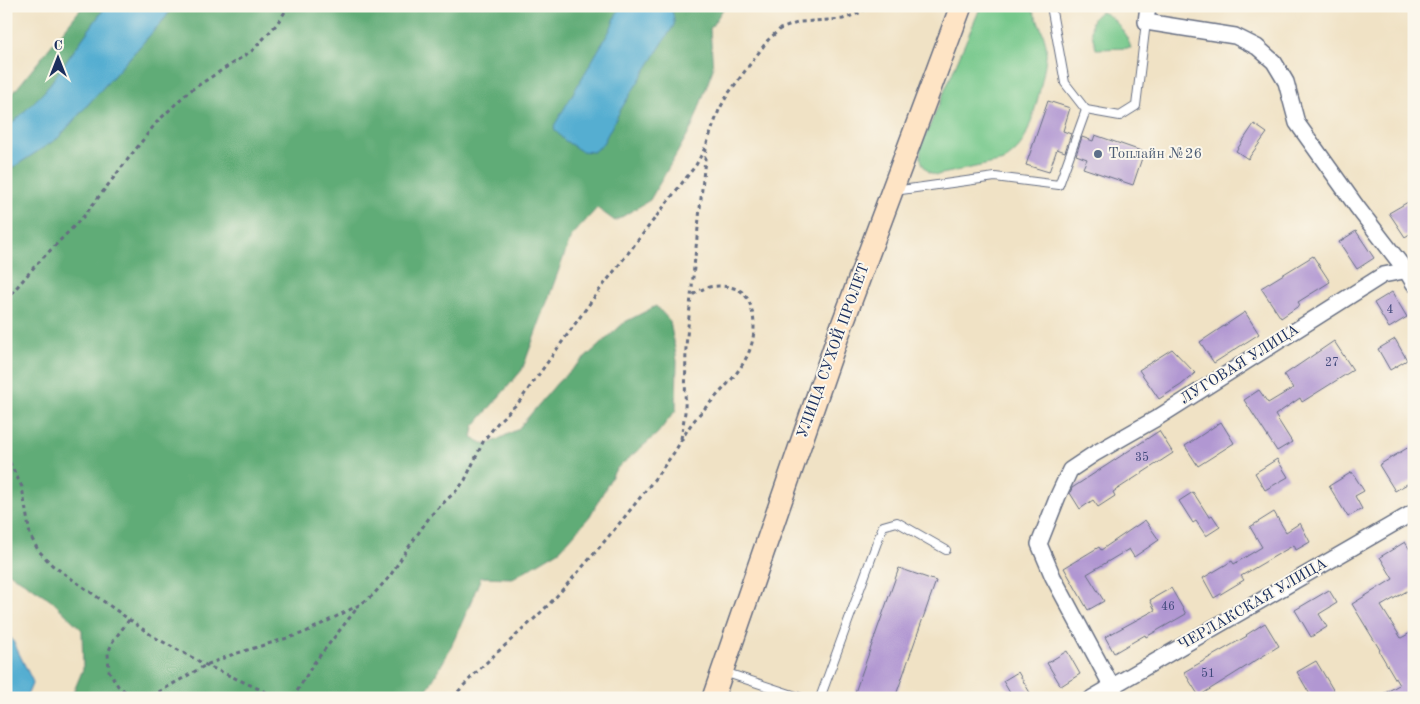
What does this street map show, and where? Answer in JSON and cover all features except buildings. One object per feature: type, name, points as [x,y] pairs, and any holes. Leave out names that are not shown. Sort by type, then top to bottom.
[{"type":"main road","name":"УЛИЦА СУХОЙ ПРОЛЕТ","points":[[713,698],[839,333],[961,6]]},
{"type":"street","points":[[1148,6],[1146,22],[1235,36],[1257,47],[1274,62],[1286,82],[1297,123],[1357,206],[1412,275]]},
{"type":"street","name":"ЛУГОВАЯ УЛИЦА","points":[[1115,692],[1053,577],[1039,544],[1070,470],[1157,418],[1383,275],[1412,275]]},
{"type":"street","name":"ЧЕРЛАКСКАЯ УЛИЦА","points":[[1092,698],[1115,692],[1414,512]]},
{"type":"lane","points":[[1051,6],[1066,83],[1086,110],[1120,116],[1136,106],[1146,22]]},
{"type":"lane","points":[[892,192],[995,177],[1059,185],[1086,110]]},
{"type":"lane","points":[[820,698],[883,526],[897,522],[946,550]]},
{"type":"lane","points":[[722,672],[802,698]]},
{"type":"path","points":[[6,300],[35,266],[84,216],[156,123],[188,92],[253,50],[276,25],[289,6]]},
{"type":"path","points":[[129,620],[113,641],[108,653],[109,671],[118,686],[130,696],[144,698],[157,693],[206,665],[231,655],[304,634],[361,604],[373,595],[390,576],[431,515],[465,480],[484,440],[525,394],[595,296],[696,166],[706,146],[719,110],[728,94],[768,40],[780,29],[800,22],[842,19],[862,12],[866,6]]},
{"type":"path","points":[[681,441],[686,412],[686,346],[706,146]]},
{"type":"path","points":[[453,698],[468,679],[523,630],[552,601],[631,507],[674,453],[691,424],[735,376],[749,355],[755,328],[751,303],[741,291],[727,287],[709,287],[692,295]]},
{"type":"path","points":[[6,455],[22,487],[30,534],[38,550],[52,564],[154,637],[206,665],[280,698]]},
{"type":"path","points":[[294,698],[314,663],[361,604]]},
{"type":"green space","points":[[83,6],[106,6],[45,91],[6,133],[6,102]]},
{"type":"green space","points":[[173,6],[725,6],[710,29],[713,69],[692,127],[650,200],[615,221],[597,208],[571,237],[522,370],[474,426],[472,438],[487,445],[518,429],[558,382],[625,322],[656,306],[670,321],[677,361],[676,410],[657,434],[616,469],[590,516],[560,550],[513,578],[481,577],[447,655],[421,698],[71,698],[83,669],[82,630],[50,599],[6,571],[6,172],[58,138],[166,17]]},
{"type":"green space","points":[[981,6],[1030,6],[1040,25],[1046,45],[1045,66],[1038,96],[1030,126],[1021,145],[1004,161],[937,175],[925,168],[921,160],[921,146]]},
{"type":"green space","points":[[1101,12],[1111,17],[1120,27],[1127,37],[1131,48],[1096,49],[1091,28],[1093,19]]},
{"type":"water","points":[[106,6],[173,6],[166,17],[58,138],[6,172],[6,130],[45,91]]},
{"type":"water","points":[[620,6],[667,6],[674,17],[674,25],[621,109],[602,145],[593,152],[581,151],[564,140],[555,130],[554,126],[610,30]]},
{"type":"water","points":[[6,635],[12,639],[33,682],[26,698],[6,698]]},
{"type":"place","name":"Топлайн №26","points":[[1098,154]]}]
